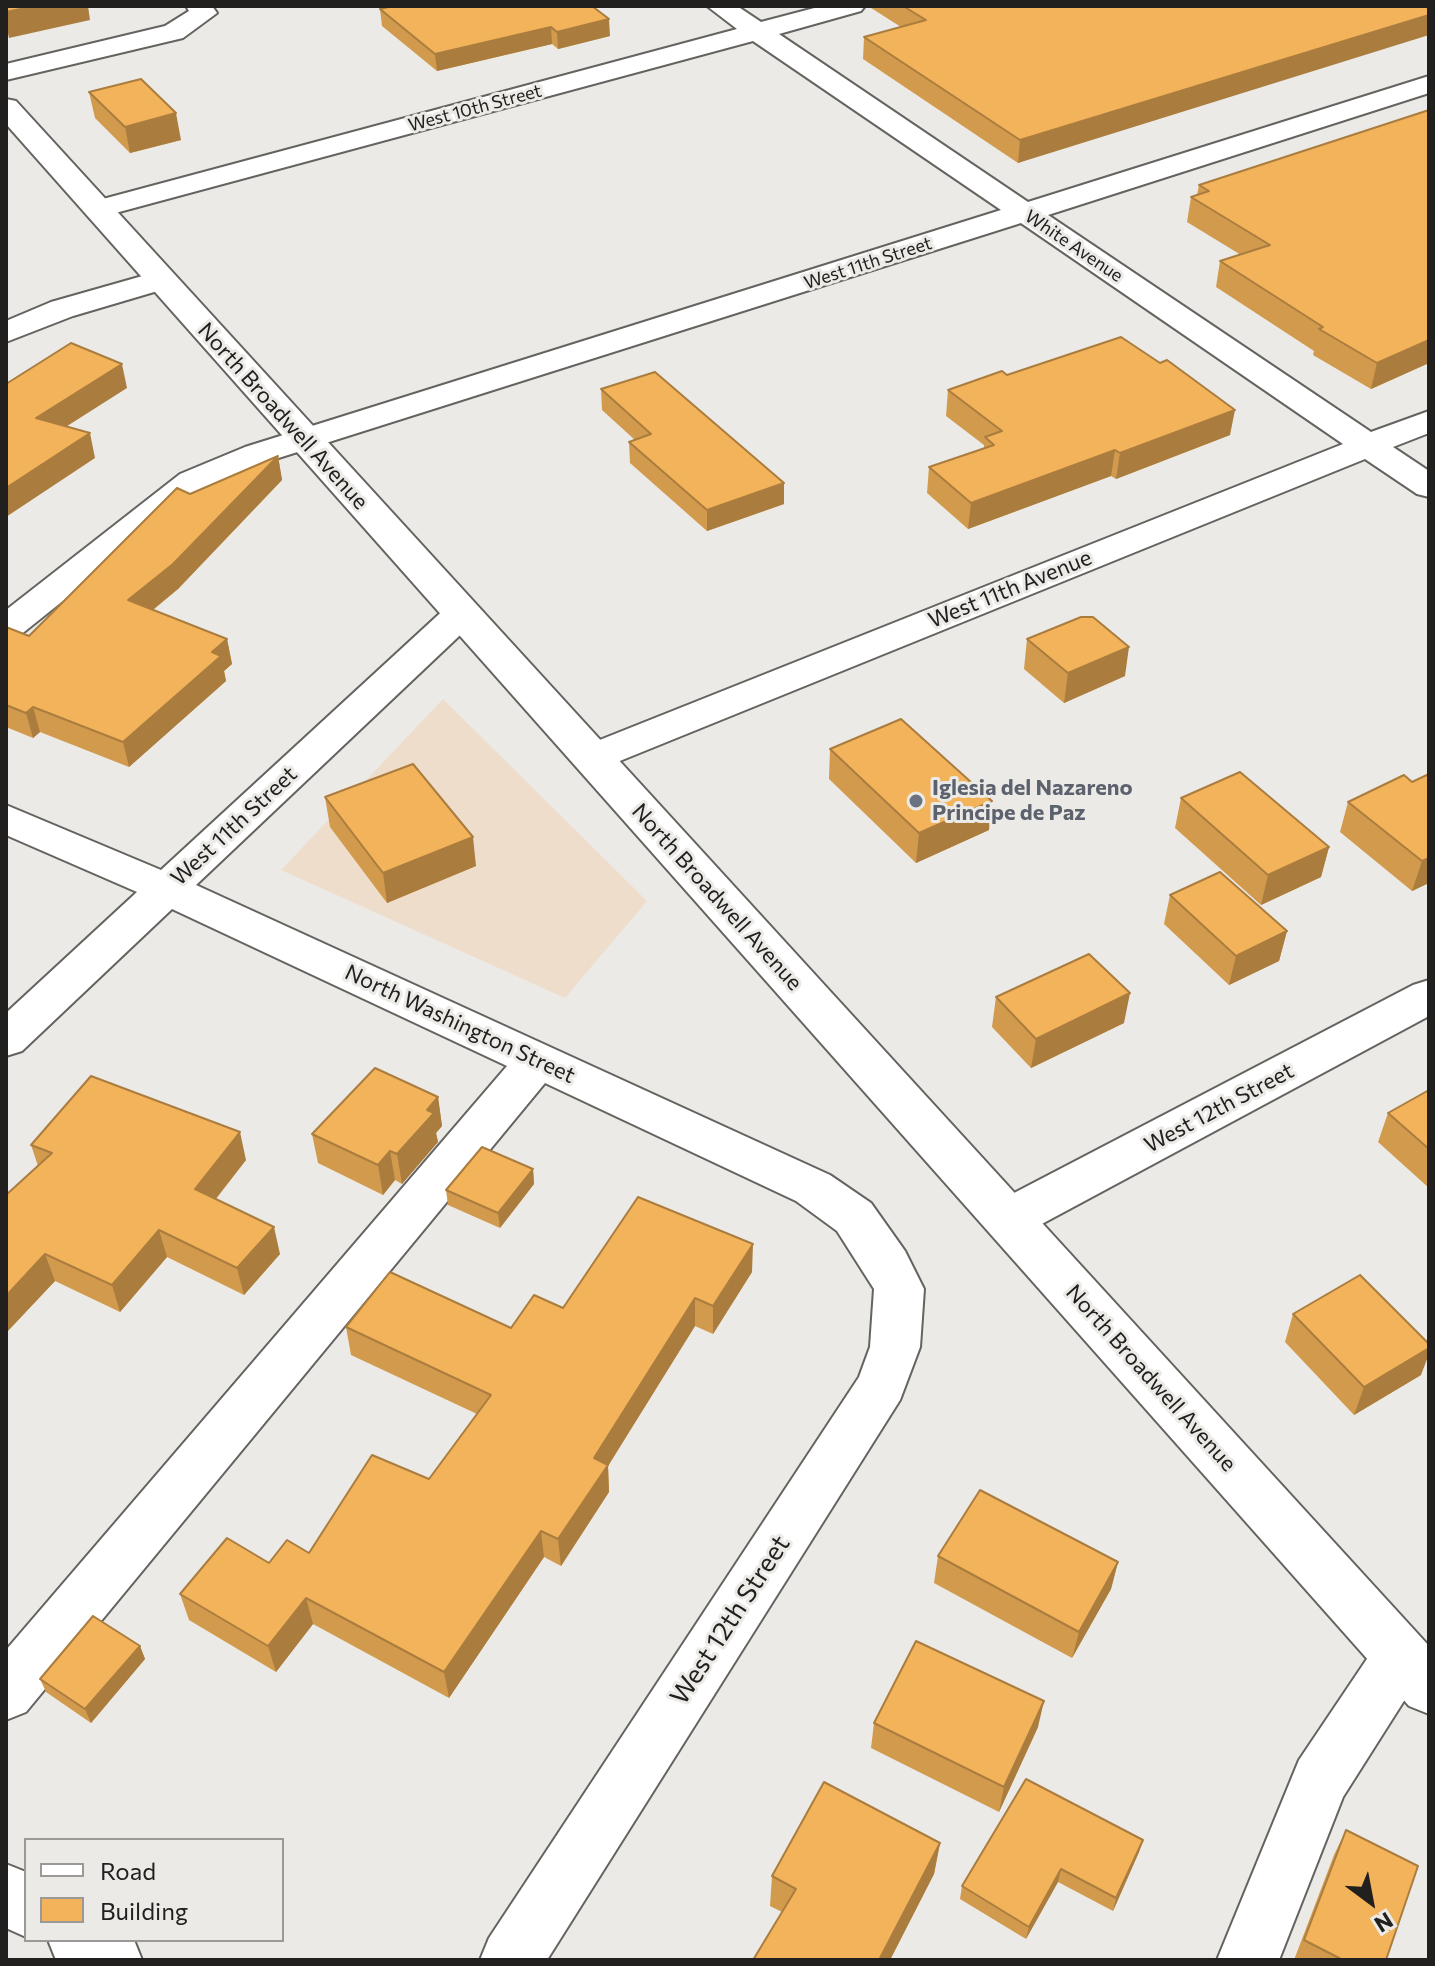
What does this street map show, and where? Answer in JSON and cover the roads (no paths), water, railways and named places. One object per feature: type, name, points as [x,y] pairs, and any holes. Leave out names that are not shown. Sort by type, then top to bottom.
[{"type":"street","points":[[6,72],[174,32],[204,13],[199,6]]},
{"type":"street","name":"White Avenue","points":[[720,6],[1429,487]]},
{"type":"street","name":"West 10th Street","points":[[98,209],[852,6]]},
{"type":"street","name":"West 11th Street","points":[[6,628],[192,481],[257,454],[1429,84]]},
{"type":"street","name":"North Broadwell Avenue","points":[[6,107],[1415,1671]]},
{"type":"street","points":[[6,332],[62,309],[160,280]]},
{"type":"street","name":"West 11th Avenue","points":[[591,758],[1429,421]]},
{"type":"street","name":"West 11th Street","points":[[6,1039],[462,613]]},
{"type":"street","name":"North Washington Street","points":[[6,819],[167,889],[813,1188],[854,1217],[888,1265]]},
{"type":"street","name":"West 12th Street","points":[[1008,1219],[1429,996]]},
{"type":"street","points":[[6,1693],[538,1060]]},
{"type":"street","name":"West 12th Street","points":[[511,1960],[882,1385],[895,1347],[899,1289],[888,1265]]},
{"type":"street","points":[[1248,1960],[1320,1780],[1415,1671]]},
{"type":"street","points":[[6,1894],[24,1905]]},
{"type":"street","points":[[82,1942],[111,1960]]},
{"type":"place","name":"Iglesia del Nazareno Principe de Paz","points":[[916,801]]}]
